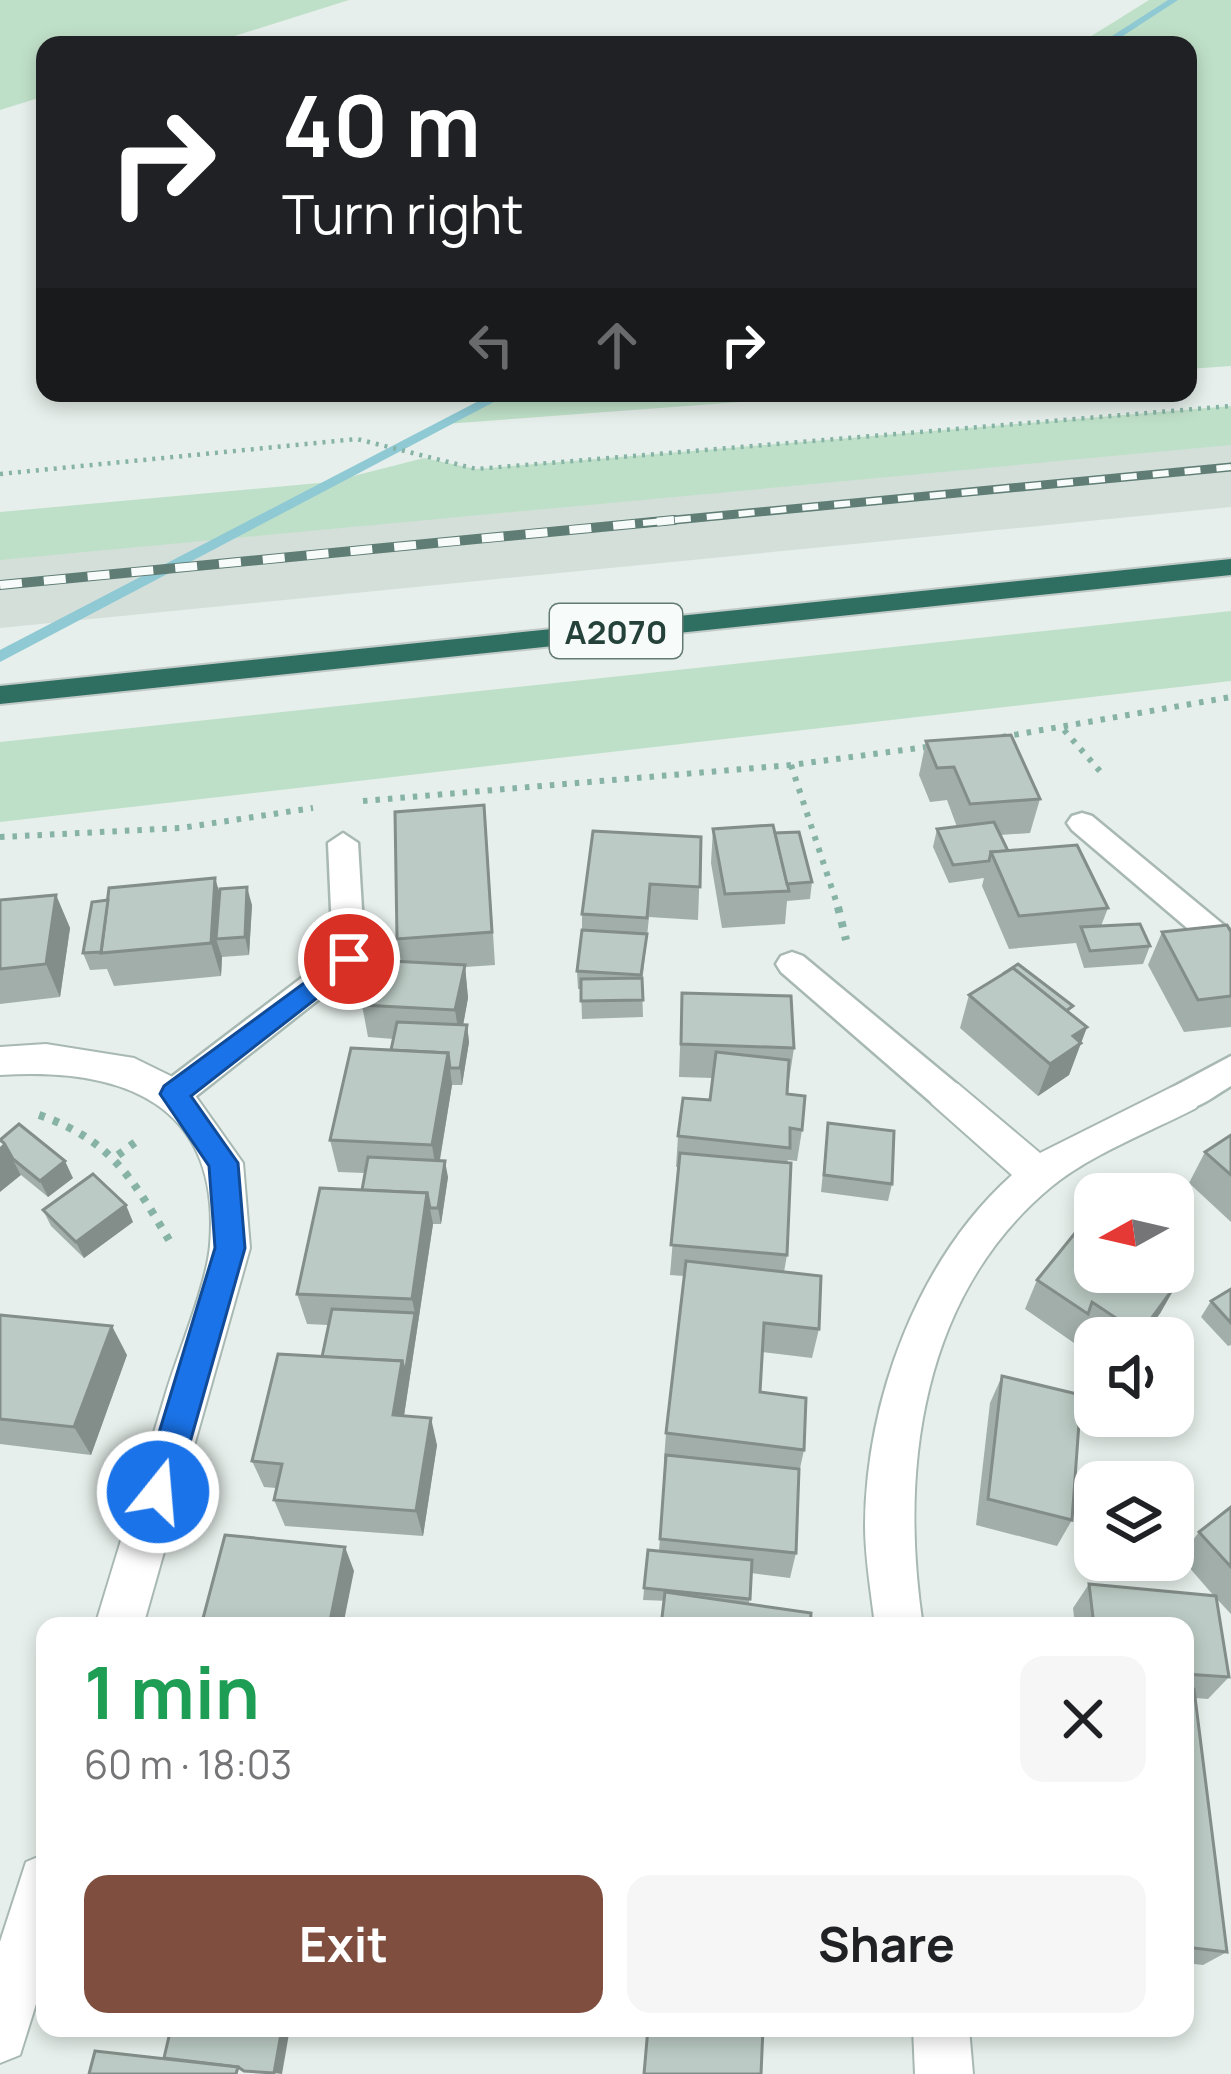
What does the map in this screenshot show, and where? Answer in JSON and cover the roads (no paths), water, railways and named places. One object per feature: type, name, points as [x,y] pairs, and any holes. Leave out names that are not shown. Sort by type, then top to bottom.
[{"type":"highway","name":"A2070","points":[[0,695],[1231,567]]},
{"type":"street","points":[[0,1061],[88,1063],[134,1072],[174,1094],[224,1163],[230,1248],[122,1617]]},
{"type":"street","points":[[945,1094],[1038,1175]]},
{"type":"street","points":[[898,1617],[888,1518],[915,1363],[944,1293],[980,1237],[1038,1175],[1183,1098]]},
{"type":"street","points":[[0,2036],[36,1912]]},
{"type":"street","points":[[942,2037],[944,2074]]},
{"type":"lane","points":[[1082,823],[1231,948]]},
{"type":"lane","points":[[174,1094],[349,959],[343,843]]},
{"type":"lane","points":[[792,964],[945,1094]]},
{"type":"lane","points":[[1183,1098],[1231,1070]]},
{"type":"waterway","points":[[1117,36],[1174,0]]},
{"type":"waterway","points":[[0,657],[487,402]]},
{"type":"railway","points":[[643,523],[1231,467]]},
{"type":"railway","points":[[0,585],[674,520]]}]
